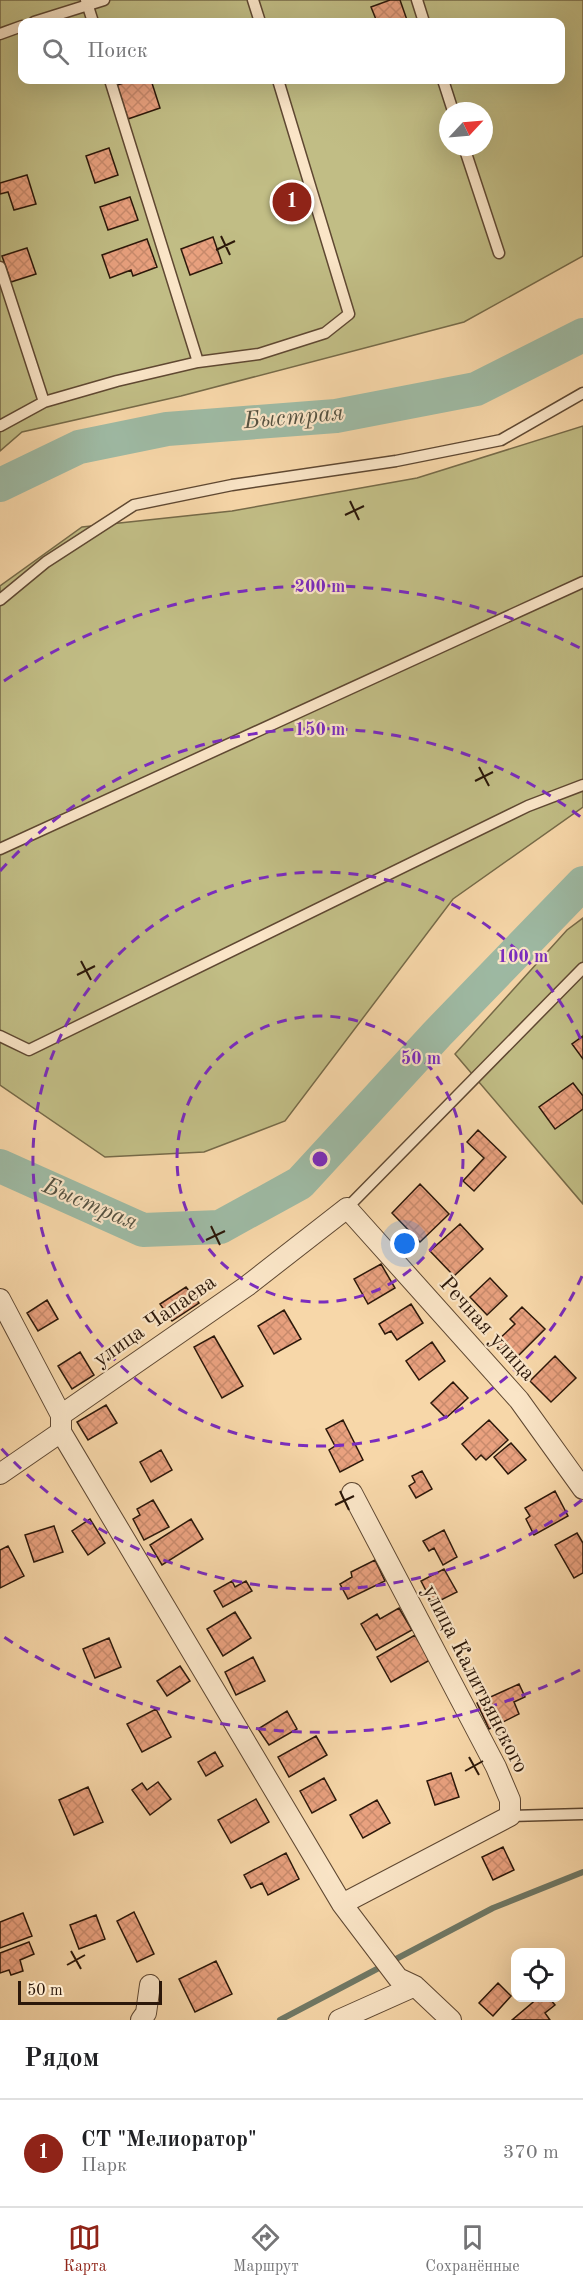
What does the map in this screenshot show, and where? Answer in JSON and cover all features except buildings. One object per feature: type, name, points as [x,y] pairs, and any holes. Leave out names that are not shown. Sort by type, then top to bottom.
[{"type":"street","name":"улица Чапаева","points":[[0,1474],[61,1424],[347,1209]]},
{"type":"street","name":"Речная улица","points":[[347,1209],[519,1400],[583,1489]]},
{"type":"street","points":[[0,1299],[61,1424],[346,1911],[406,1982],[451,2020]]},
{"type":"street","name":"улица Калитвянского","points":[[352,1493],[496,1767],[510,1800],[510,1816]]},
{"type":"street","points":[[346,1911],[510,1816]]},
{"type":"street","points":[[339,2020],[406,1982]]},
{"type":"street","points":[[141,2020],[146,2013],[150,1985]]},
{"type":"lane","points":[[45,18],[87,3],[104,0]]},
{"type":"lane","points":[[254,0],[259,18]]},
{"type":"lane","points":[[417,0],[423,18]]},
{"type":"lane","points":[[87,3],[92,18]]},
{"type":"lane","points":[[0,33],[18,27]]},
{"type":"lane","points":[[111,84],[198,362]]},
{"type":"lane","points":[[0,426],[44,402],[198,362],[259,354],[325,333],[349,314],[279,84]]},
{"type":"lane","points":[[443,84],[450,102]]},
{"type":"lane","points":[[467,156],[499,253]]},
{"type":"lane","points":[[0,267],[44,402]]},
{"type":"lane","points":[[0,600],[46,562],[134,504],[232,485],[396,461],[501,440],[583,393]]},
{"type":"lane","points":[[0,849],[583,582]]},
{"type":"lane","points":[[0,1036],[29,1050],[528,806],[583,785]]},
{"type":"lane","points":[[347,1209],[583,968]]},
{"type":"lane","points":[[510,1816],[583,1814]]},
{"type":"shaded area","points":[[0,0],[583,0],[583,256],[464,322],[181,396],[22,432],[0,451]]},
{"type":"shaded area","points":[[583,426],[583,807],[453,899],[285,1121],[204,1152],[105,1157],[0,1085],[0,586],[82,527],[232,511],[417,478]]},
{"type":"shaded area","points":[[583,918],[583,1204],[455,1054],[567,930]]},
{"type":"waterway","name":"Быстрая","points":[[0,485],[79,447],[167,429],[336,416],[476,389],[583,335]]},
{"type":"waterway","name":"Быстрая","points":[[0,1166],[143,1230],[220,1227],[300,1183],[437,1034],[583,883]]},
{"type":"waterway","points":[[280,2020],[493,1908],[583,1872]]},
{"type":"place","name":"СТ \"Мелиоратор\"","points":[[292,202]]}]
